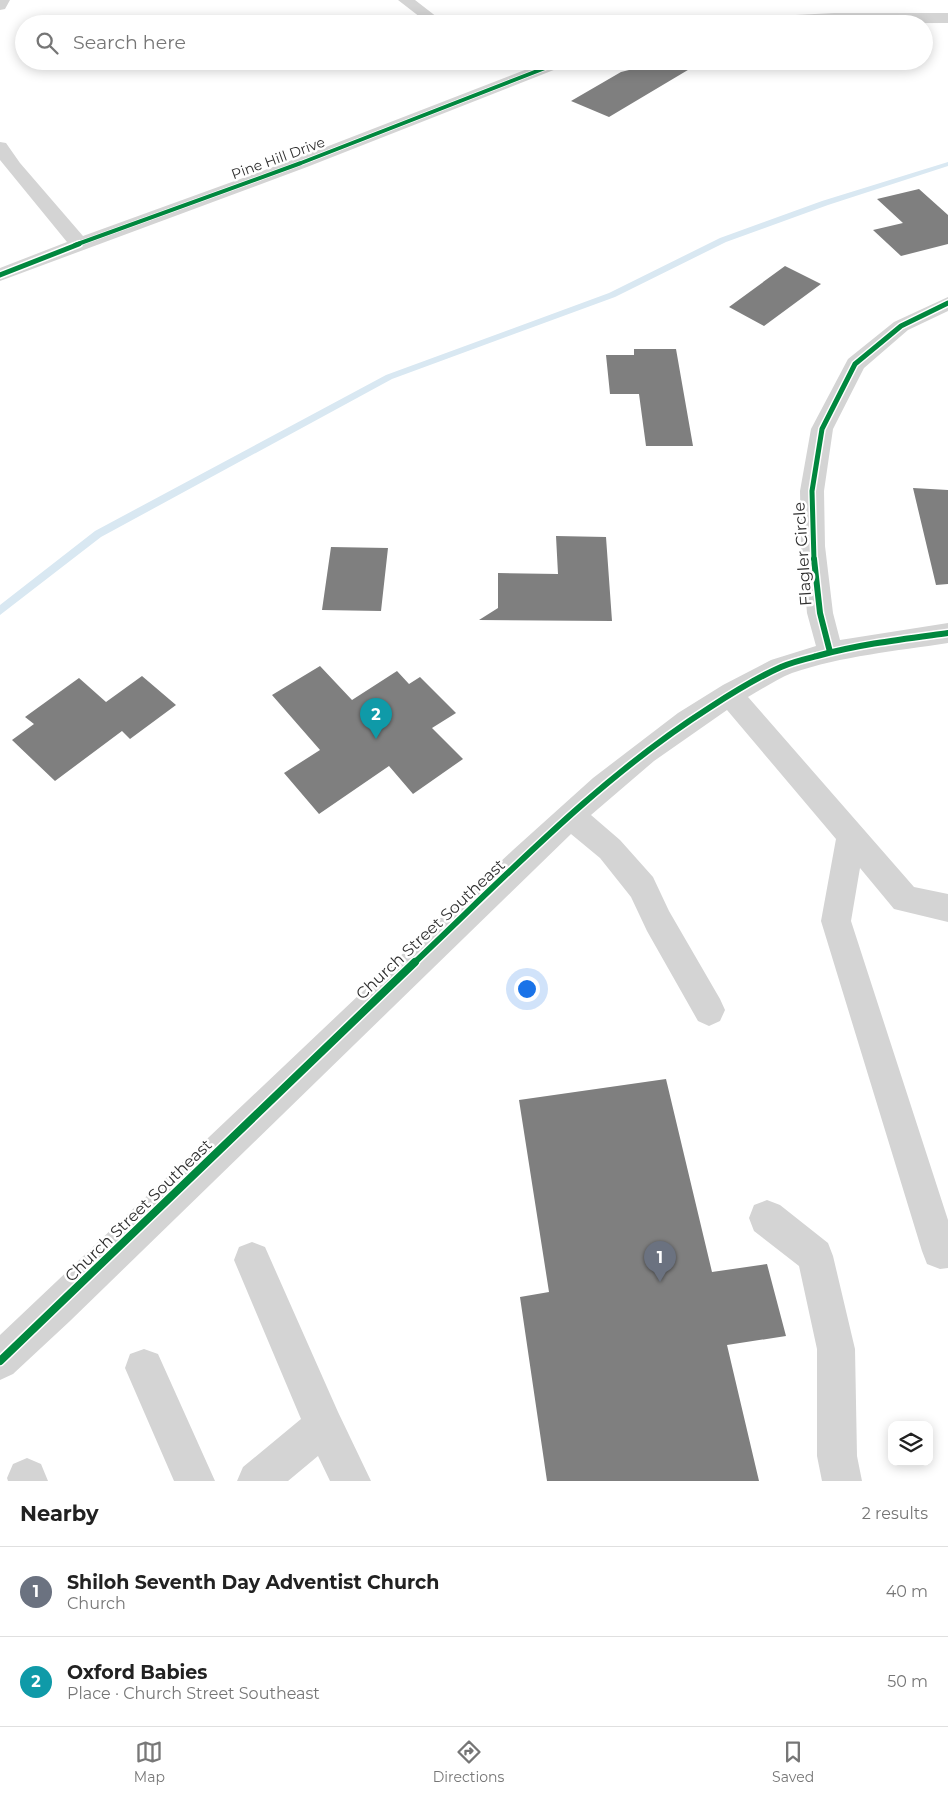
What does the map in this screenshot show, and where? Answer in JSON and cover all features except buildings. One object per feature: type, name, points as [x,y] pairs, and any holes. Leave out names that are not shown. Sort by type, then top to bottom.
[{"type":"street","points":[[0,6],[3,0]]},
{"type":"street","points":[[405,0],[427,15]]},
{"type":"street","points":[[933,18],[948,18]]},
{"type":"street","points":[[508,70],[518,77]]},
{"type":"street","name":"Pine Hill Drive","points":[[0,275],[79,244],[301,163],[538,70]]},
{"type":"street","points":[[0,147],[14,167],[79,244]]},
{"type":"street","name":"Flagler Circle","points":[[830,652],[820,613],[813,546],[812,492],[822,429],[855,364],[901,326],[948,303]]},
{"type":"street","name":"Church Street Southeast","points":[[0,1362],[326,1047],[613,777],[664,738],[730,695],[784,665],[830,652],[948,633]]},
{"type":"street","points":[[730,695],[905,899],[948,908]]},
{"type":"street","points":[[571,816],[610,849],[642,887],[658,921],[709,1010]]},
{"type":"street","points":[[851,836],[836,921],[940,1251],[948,1250]]},
{"type":"street","points":[[766,1218],[815,1256],[836,1349],[837,1456],[842,1481]]},
{"type":"street","points":[[252,1260],[324,1426],[351,1481]]},
{"type":"street","points":[[144,1368],[195,1481]]},
{"type":"street","points":[[257,1481],[324,1426]]},
{"type":"waterway","points":[[0,611],[98,534],[389,377],[612,295],[723,240],[825,203],[948,164]]},
{"type":"cycle path","points":[[0,275],[79,244],[301,163],[540,70]]},
{"type":"cycle path","points":[[830,652],[820,613],[813,546],[812,491],[822,429],[855,364],[901,326],[948,303]]},
{"type":"cycle path","points":[[0,1361],[563,822],[645,753],[688,721],[733,692],[783,666],[843,650],[948,633]]},
{"type":"place","name":"Oxford Babies","points":[[376,739]]},
{"type":"place","name":"Shiloh Seventh Day Adventist Church","points":[[660,1282]]}]
